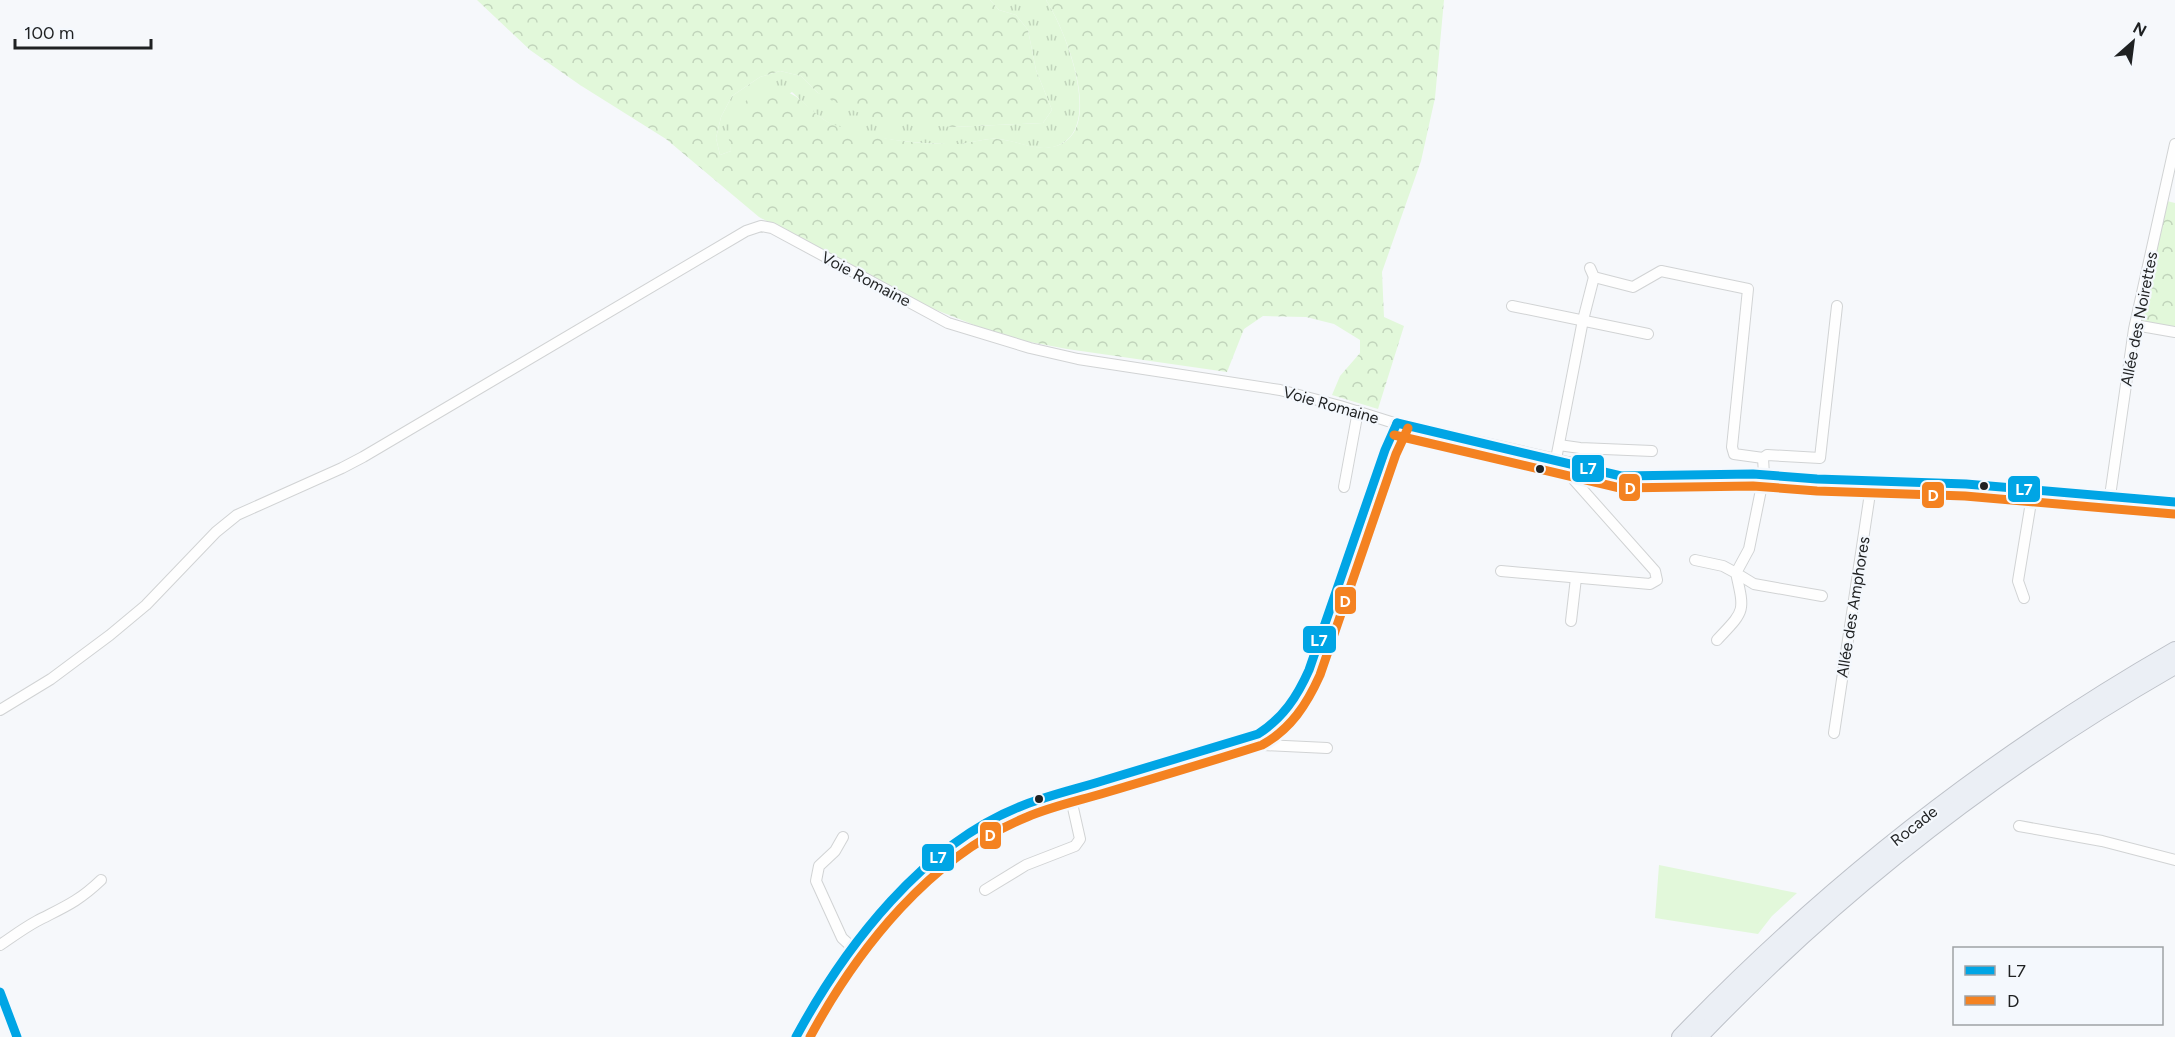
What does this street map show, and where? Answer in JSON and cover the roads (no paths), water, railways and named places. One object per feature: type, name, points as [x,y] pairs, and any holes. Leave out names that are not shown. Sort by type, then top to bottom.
[{"type":"highway","points":[[1699,1037],[1814,927],[1909,846],[2043,748],[2169,666],[2168,646],[2175,642]]},
{"type":"highway","name":"Rocade","points":[[1680,1037],[1771,947],[1839,886],[1900,836],[1973,780],[2035,737],[2169,666],[2175,650]]},
{"type":"street","name":"Allée des Noirettes","points":[[2110,496],[2135,325],[2175,144]]},
{"type":"street","name":"Voie Romaine","points":[[0,710],[51,679],[134,616],[216,532],[237,515],[363,457],[756,227],[772,228],[932,315],[992,338],[1078,359],[1280,390],[1397,423],[1621,476],[1729,473],[1966,484],[2175,502]]},
{"type":"street","points":[[1556,459],[1583,320],[1590,300],[1592,273],[1633,287],[1661,271],[1748,289],[1732,447],[1734,453],[1763,458],[1772,455],[1820,458],[1837,306]]},
{"type":"street","points":[[1512,306],[1648,334]]},
{"type":"street","points":[[2135,325],[2175,332]]},
{"type":"street","points":[[1344,487],[1358,411]]},
{"type":"street","points":[[796,1037],[853,948],[890,903],[915,876],[960,840],[1023,805],[1258,734],[1272,726],[1285,714],[1298,695],[1321,637],[1385,450],[1397,423]]},
{"type":"street","points":[[1559,445],[1652,451]]},
{"type":"street","points":[[1718,640],[1740,615],[1743,602],[1736,573],[1749,549],[1764,475],[1763,458]]},
{"type":"street","points":[[1502,571],[1650,585],[1657,580],[1655,571],[1574,480],[1569,470],[1569,462]]},
{"type":"street","name":"Allée des Amphores","points":[[1834,733],[1872,480]]},
{"type":"street","points":[[2024,598],[2018,581],[2033,490]]},
{"type":"street","points":[[1695,560],[1723,566],[1754,584],[1822,596]]},
{"type":"street","points":[[1570,621],[1576,578]]},
{"type":"street","points":[[1258,734],[1264,745],[1327,748]]},
{"type":"street","points":[[985,890],[1026,865],[1076,846],[1080,839],[1069,790]]},
{"type":"street","points":[[2019,826],[2102,841],[2175,860]]},
{"type":"street","points":[[843,837],[835,851],[819,866],[816,881],[842,938],[853,948]]},
{"type":"street","points":[[0,945],[37,921],[83,897],[101,880]]},
{"type":"street","points":[[0,992],[17,1037]]}]
